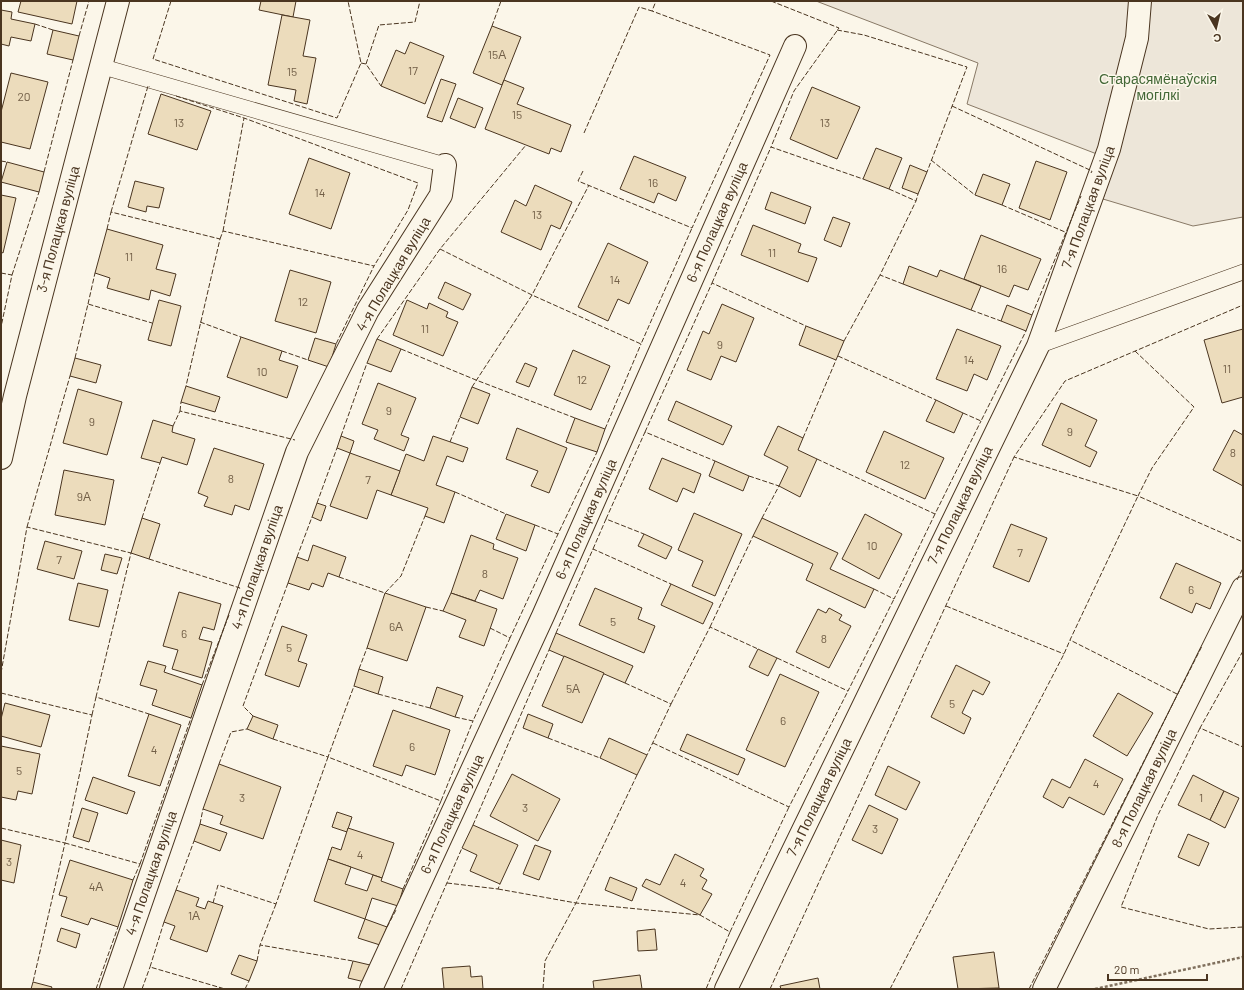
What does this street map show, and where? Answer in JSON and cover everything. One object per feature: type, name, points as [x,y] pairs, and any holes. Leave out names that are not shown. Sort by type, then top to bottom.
[{"type":"street","name":"3-я Полацкая вуліца","points":[[1,458],[8,395],[118,1]]},
{"type":"street","name":"7-я Полацкая вуліца","points":[[726,989],[1038,346],[1110,149],[1137,38],[1140,1]]},
{"type":"street","name":"6-я Полацкая вуліца","points":[[371,989],[543,616],[795,46]]},
{"type":"street","name":"4-я Полацкая вуліца","points":[[111,989],[297,452],[368,310],[441,195],[445,165]]},
{"type":"street","name":"8-я Полацкая вуліца","points":[[1044,989],[1243,588]]},
{"type":"lane","points":[[100,66],[445,165]]},
{"type":"lane","points":[[1038,346],[1243,272]]},
{"type":"path","points":[[1095,989],[1243,957]]},
{"type":"green space","name":"Старасямёнаўскія могілкі","points":[[816,1],[1243,1],[1243,217],[1193,226],[1103,199],[1115,161],[967,104],[978,63]]},
{"type":"building","points":[[21,1],[77,1],[72,24],[18,12]]},
{"type":"building","points":[[261,1],[296,1],[293,17],[259,10]]},
{"type":"building","points":[[1,10],[12,12],[11,19],[35,24],[31,41],[11,37],[9,46],[1,44]]},
{"type":"building","points":[[282,15],[310,20],[303,56],[316,58],[307,104],[294,101],[296,90],[268,85]]},
{"type":"building","points":[[492,26],[521,37],[502,85],[473,73]]},
{"type":"building","points":[[53,30],[79,36],[73,60],[47,54]]},
{"type":"building","points":[[410,42],[444,56],[425,104],[381,86],[396,50],[405,54]]},
{"type":"building","points":[[11,73],[48,82],[30,149],[1,142],[1,112]]},
{"type":"building","points":[[441,79],[456,84],[442,122],[427,117]]},
{"type":"building","points":[[504,80],[524,88],[517,104],[571,125],[561,152],[551,148],[549,154],[485,129]]},
{"type":"building","points":[[812,87],[860,107],[837,159],[790,139]]},
{"type":"building","points":[[161,94],[211,111],[197,150],[148,134]]},
{"type":"building","points":[[458,98],[483,108],[475,128],[450,118]]},
{"type":"building","points":[[876,148],[902,158],[889,189],[863,179]]},
{"type":"building","points":[[634,156],[686,177],[676,201],[658,193],[654,203],[620,189]]},
{"type":"building","points":[[309,158],[350,173],[331,229],[289,214]]},
{"type":"building","points":[[1036,161],[1067,172],[1050,220],[1019,208]]},
{"type":"building","points":[[7,162],[44,172],[39,192],[1,182]]},
{"type":"building","points":[[910,165],[927,172],[918,194],[902,188]]},
{"type":"building","points":[[983,174],[1010,184],[1002,205],[975,195]]},
{"type":"building","points":[[135,181],[164,188],[159,208],[147,206],[146,212],[128,207]]},
{"type":"building","points":[[535,185],[572,202],[560,229],[551,225],[541,250],[501,232],[515,200],[526,206]]},
{"type":"building","points":[[771,192],[811,207],[805,224],[765,209]]},
{"type":"building","points":[[1,195],[16,198],[3,253],[1,252]]},
{"type":"building","points":[[833,217],[850,223],[841,247],[824,240]]},
{"type":"building","points":[[753,225],[801,244],[798,252],[817,258],[808,282],[741,255]]},
{"type":"building","points":[[107,229],[163,245],[156,269],[176,274],[170,296],[151,290],[149,300],[107,288],[110,278],[95,273]]},
{"type":"building","points":[[981,235],[1041,259],[1028,290],[1014,285],[1009,297],[964,279]]},
{"type":"building","points":[[608,243],[648,262],[629,304],[618,299],[608,321],[578,307]]},
{"type":"building","points":[[909,266],[937,277],[940,270],[981,286],[971,310],[903,284]]},
{"type":"building","points":[[290,270],[331,282],[316,333],[275,321]]},
{"type":"building","points":[[445,282],[471,294],[463,310],[438,298]]},
{"type":"building","points":[[159,300],[181,306],[171,346],[148,340]]},
{"type":"building","points":[[407,300],[427,309],[429,303],[448,312],[446,317],[458,322],[443,356],[393,335]]},
{"type":"building","points":[[722,304],[754,318],[736,362],[721,356],[711,380],[687,370],[703,331],[709,334]]},
{"type":"building","points":[[1007,305],[1032,315],[1026,331],[1001,321]]},
{"type":"building","points":[[806,326],[844,341],[836,360],[799,345]]},
{"type":"building","points":[[957,329],[1001,346],[987,380],[974,374],[967,391],[936,379]]},
{"type":"building","points":[[1243,329],[1243,397],[1222,403],[1204,340]]},
{"type":"building","points":[[241,337],[282,351],[279,360],[298,366],[287,398],[227,377]]},
{"type":"building","points":[[315,338],[336,344],[329,367],[308,360]]},
{"type":"building","points":[[377,339],[401,349],[391,372],[367,363]]},
{"type":"building","points":[[573,350],[610,366],[591,410],[554,395]]},
{"type":"building","points":[[75,358],[101,365],[96,383],[70,376]]},
{"type":"building","points":[[525,363],[537,368],[529,387],[516,382]]},
{"type":"building","points":[[378,383],[416,398],[401,435],[409,438],[404,451],[374,439],[378,430],[362,424]]},
{"type":"building","points":[[186,386],[220,397],[215,412],[181,402]]},
{"type":"building","points":[[472,387],[490,394],[478,424],[460,417]]},
{"type":"building","points":[[78,389],[122,402],[107,455],[63,443]]},
{"type":"building","points":[[936,400],[963,413],[954,433],[926,421]]},
{"type":"building","points":[[676,401],[732,426],[723,445],[668,420]]},
{"type":"building","points":[[1061,403],[1097,420],[1085,446],[1097,452],[1090,467],[1042,445]]},
{"type":"building","points":[[575,418],[605,429],[597,452],[566,442]]},
{"type":"building","points":[[153,420],[173,426],[172,432],[195,439],[187,465],[162,457],[160,463],[141,458]]},
{"type":"building","points":[[778,426],[803,438],[798,450],[817,459],[800,497],[779,486],[788,467],[764,455]]},
{"type":"building","points":[[517,428],[567,448],[549,493],[531,486],[538,471],[506,459]]},
{"type":"building","points":[[1234,430],[1243,435],[1243,486],[1213,470]]},
{"type":"building","points":[[884,431],[944,458],[925,499],[866,472]]},
{"type":"building","points":[[341,436],[354,441],[350,453],[337,448]]},
{"type":"building","points":[[433,436],[468,448],[463,462],[447,456],[436,485],[455,492],[444,523],[425,516],[428,508],[391,495],[406,454],[424,461]]},
{"type":"building","points":[[214,448],[264,464],[249,510],[235,505],[232,515],[204,506],[208,497],[198,493]]},
{"type":"building","points":[[350,453],[400,471],[391,495],[377,490],[367,519],[330,506]]},
{"type":"building","points":[[662,458],[701,474],[694,493],[683,488],[677,502],[649,489]]},
{"type":"building","points":[[715,461],[749,476],[743,491],[709,476]]},
{"type":"building","points":[[64,470],[114,480],[105,525],[55,515]]},
{"type":"building","points":[[317,503],[326,506],[321,521],[312,517]]},
{"type":"building","points":[[694,513],[742,534],[715,596],[692,586],[703,561],[678,550]]},
{"type":"building","points":[[506,514],[535,525],[526,551],[496,539]]},
{"type":"building","points":[[865,514],[902,534],[879,579],[842,559]]},
{"type":"building","points":[[142,518],[160,524],[149,559],[131,553]]},
{"type":"building","points":[[762,518],[838,553],[830,569],[874,589],[865,608],[806,580],[813,564],[753,536]]},
{"type":"building","points":[[1011,524],[1047,538],[1029,582],[993,567]]},
{"type":"building","points":[[644,534],[672,547],[666,559],[638,546]]},
{"type":"building","points":[[471,535],[494,544],[493,549],[518,558],[503,599],[480,590],[475,601],[451,593]]},
{"type":"building","points":[[45,541],[82,551],[74,579],[37,569]]},
{"type":"building","points":[[313,545],[346,557],[339,577],[328,573],[323,587],[312,583],[309,590],[288,583],[297,557],[308,561]]},
{"type":"building","points":[[105,554],[122,558],[117,574],[101,570]]},
{"type":"building","points":[[1176,563],[1221,583],[1210,609],[1196,603],[1192,613],[1160,598]]},
{"type":"building","points":[[78,583],[108,590],[99,627],[69,620]]},
{"type":"building","points":[[671,584],[713,603],[703,624],[661,605]]},
{"type":"building","points":[[595,588],[642,608],[638,619],[655,626],[644,653],[579,625]]},
{"type":"building","points":[[179,592],[221,604],[214,630],[203,627],[199,639],[212,642],[202,678],[172,669],[178,650],[163,646]]},
{"type":"building","points":[[385,593],[426,607],[407,661],[367,648]]},
{"type":"building","points":[[451,593],[497,609],[484,646],[459,637],[466,620],[443,611]]},
{"type":"building","points":[[829,608],[842,615],[839,620],[851,626],[829,668],[796,652],[818,609],[826,613]]},
{"type":"building","points":[[282,626],[307,635],[298,661],[307,664],[299,687],[265,675]]},
{"type":"building","points":[[556,633],[633,666],[625,683],[549,650]]},
{"type":"building","points":[[758,649],[777,658],[768,676],[749,667]]},
{"type":"building","points":[[564,656],[604,673],[582,723],[542,706]]},
{"type":"building","points":[[148,661],[166,666],[164,672],[202,685],[191,718],[152,705],[157,690],[140,685]]},
{"type":"building","points":[[956,665],[990,682],[983,695],[973,690],[962,713],[971,718],[964,734],[931,717]]},
{"type":"building","points":[[359,669],[383,677],[378,694],[354,686]]},
{"type":"building","points":[[780,674],[819,692],[785,767],[746,750]]},
{"type":"building","points":[[437,687],[463,696],[455,717],[430,708]]},
{"type":"building","points":[[1118,693],[1153,713],[1127,756],[1093,736]]},
{"type":"building","points":[[5,703],[50,715],[41,747],[1,736],[1,719]]},
{"type":"building","points":[[393,710],[450,730],[435,775],[406,765],[402,776],[373,766]]},
{"type":"building","points":[[149,714],[181,725],[160,786],[128,776]]},
{"type":"building","points":[[528,714],[553,724],[548,738],[523,728]]},
{"type":"building","points":[[253,716],[278,725],[273,739],[247,729]]},
{"type":"building","points":[[687,734],[745,759],[738,775],[680,750]]},
{"type":"building","points":[[609,738],[647,755],[637,775],[600,758]]},
{"type":"building","points":[[1,746],[40,754],[32,794],[18,791],[16,800],[1,797]]},
{"type":"building","points":[[1085,759],[1123,779],[1104,815],[1069,797],[1063,808],[1043,797],[1052,779],[1070,788]]},
{"type":"building","points":[[219,764],[281,787],[263,839],[220,824],[223,816],[203,809]]},
{"type":"building","points":[[888,766],[920,782],[906,810],[875,795]]},
{"type":"building","points":[[512,774],[560,799],[538,841],[490,816]]},
{"type":"building","points":[[1193,775],[1224,791],[1210,820],[1178,805]]},
{"type":"building","points":[[93,777],[135,792],[127,814],[85,800]]},
{"type":"building","points":[[1224,791],[1239,798],[1225,828],[1210,820]]},
{"type":"building","points":[[869,805],[898,819],[882,854],[852,840]]},
{"type":"building","points":[[82,808],[98,813],[89,842],[73,837]]},
{"type":"building","points":[[337,812],[352,817],[347,832],[332,827]]},
{"type":"building","points":[[200,824],[227,833],[220,851],[194,841]]},
{"type":"building","points":[[473,825],[518,845],[500,884],[470,871],[477,855],[462,848]]},
{"type":"building","points":[[348,828],[394,843],[382,878],[328,859],[332,847],[341,850]]},
{"type":"building","points":[[1188,834],[1209,843],[1199,866],[1178,857]]},
{"type":"building","points":[[1,840],[21,845],[14,883],[1,880]]},
{"type":"building","points":[[535,845],[551,851],[539,880],[523,874]]},
{"type":"building","points":[[675,854],[704,869],[700,876],[707,880],[702,889],[712,894],[700,915],[642,886],[646,879],[660,885]]},
{"type":"building","points":[[328,859],[351,867],[345,884],[367,891],[373,875],[382,878],[381,881],[403,889],[398,906],[372,898],[365,919],[314,901]]},
{"type":"building","points":[[70,860],[133,880],[118,927],[91,918],[88,925],[61,916],[67,897],[59,895]]},
{"type":"building","points":[[610,877],[637,888],[632,901],[605,890]]},
{"type":"building","points":[[176,890],[199,898],[196,906],[205,909],[208,901],[223,906],[207,952],[170,939],[175,926],[164,922]]},
{"type":"building","points":[[365,919],[387,927],[380,945],[358,938]]},
{"type":"building","points":[[61,928],[80,934],[76,948],[57,941]]},
{"type":"building","points":[[655,929],[657,950],[638,951],[637,931]]},
{"type":"building","points":[[994,952],[999,988],[958,989],[953,957]]},
{"type":"building","points":[[239,955],[257,961],[249,981],[231,974]]},
{"type":"building","points":[[353,961],[370,965],[365,982],[348,978]]},
{"type":"building","points":[[470,966],[471,977],[482,976],[483,989],[444,989],[442,968]]},
{"type":"building","points":[[640,975],[642,989],[594,989],[593,981]]},
{"type":"building","points":[[818,978],[820,989],[781,989],[780,986]]},
{"type":"building","points":[[33,982],[52,987],[51,989],[31,989]]},
{"type":"fence","points":[[79,36],[89,1]]},
{"type":"fence","points":[[171,1],[153,59],[337,118],[361,63],[348,1]]},
{"type":"fence","points":[[366,64],[379,25],[415,22],[420,1]]},
{"type":"fence","points":[[492,26],[501,1]]},
{"type":"fence","points":[[584,133],[639,7],[652,11],[656,1]]},
{"type":"fence","points":[[771,1],[839,28],[794,91],[771,147],[863,179]]},
{"type":"fence","points":[[583,171],[578,181],[692,228],[770,55],[652,11]]},
{"type":"fence","points":[[35,24],[53,30]]},
{"type":"fence","points":[[837,30],[864,35],[967,67],[927,172]]},
{"type":"fence","points":[[44,172],[73,60]]},
{"type":"fence","points":[[361,63],[366,64],[381,86]]},
{"type":"fence","points":[[111,212],[148,86],[150,87]]},
{"type":"fence","points":[[176,96],[244,118],[418,183],[408,210],[374,266]]},
{"type":"fence","points":[[952,106],[1092,171],[1091,173]]},
{"type":"fence","points":[[223,231],[244,118]]},
{"type":"fence","points":[[377,339],[440,249],[526,145]]},
{"type":"fence","points":[[712,283],[771,147]]},
{"type":"fence","points":[[931,160],[975,195]]},
{"type":"fence","points":[[1,161],[7,162]]},
{"type":"fence","points":[[440,249],[532,295],[589,185]]},
{"type":"fence","points":[[889,189],[916,201],[918,194]]},
{"type":"fence","points":[[12,275],[39,192]]},
{"type":"fence","points":[[1032,315],[1081,196]]},
{"type":"fence","points":[[903,284],[880,275],[916,201]]},
{"type":"fence","points":[[1002,205],[1065,232]]},
{"type":"fence","points":[[107,229],[111,212],[220,239],[186,386]]},
{"type":"fence","points":[[472,387],[532,295],[641,344],[692,228]]},
{"type":"fence","points":[[220,239],[223,231],[374,266],[336,344]]},
{"type":"fence","points":[[1,273],[12,275],[1,327]]},
{"type":"fence","points":[[88,304],[95,273]]},
{"type":"fence","points":[[844,341],[880,275]]},
{"type":"fence","points":[[645,432],[712,283],[806,326]]},
{"type":"fence","points":[[75,358],[88,304],[152,323]]},
{"type":"fence","points":[[1177,694],[1070,640],[1138,496],[1014,457],[1065,381],[1243,305]]},
{"type":"fence","points":[[971,310],[1001,321]]},
{"type":"fence","points":[[200,322],[241,337]]},
{"type":"fence","points":[[963,413],[981,421],[1026,331]]},
{"type":"fence","points":[[605,429],[641,344]]},
{"type":"fence","points":[[401,349],[575,418]]},
{"type":"fence","points":[[282,351],[308,360]]},
{"type":"fence","points":[[1135,351],[1194,407],[1152,468],[1138,496],[1243,542]]},
{"type":"fence","points":[[838,356],[936,400]]},
{"type":"fence","points":[[803,438],[836,360]]},
{"type":"fence","points":[[341,436],[367,363]]},
{"type":"fence","points":[[27,527],[70,376]]},
{"type":"fence","points":[[180,411],[181,402]]},
{"type":"fence","points":[[173,426],[180,411],[295,440]]},
{"type":"fence","points":[[450,442],[460,417]]},
{"type":"fence","points":[[817,459],[935,514],[981,421]]},
{"type":"fence","points":[[606,519],[645,432],[715,461]]},
{"type":"fence","points":[[317,503],[337,448]]},
{"type":"fence","points":[[535,525],[558,534],[597,452]]},
{"type":"fence","points":[[770,989],[1014,457]]},
{"type":"fence","points":[[142,518],[160,463]]},
{"type":"fence","points":[[749,476],[779,486],[762,518]]},
{"type":"fence","points":[[455,492],[506,514]]},
{"type":"fence","points":[[874,589],[894,599],[935,514]]},
{"type":"fence","points":[[339,577],[385,593],[401,576],[425,516]]},
{"type":"fence","points":[[297,557],[312,517]]},
{"type":"fence","points":[[593,549],[606,519],[644,534]]},
{"type":"fence","points":[[1,673],[27,527],[131,553],[96,697]]},
{"type":"fence","points":[[490,628],[510,638],[558,534]]},
{"type":"fence","points":[[710,627],[753,536]]},
{"type":"fence","points":[[556,633],[593,549],[671,584]]},
{"type":"fence","points":[[149,559],[240,588],[239,590]]},
{"type":"fence","points":[[1237,580],[1243,568]]},
{"type":"fence","points":[[253,716],[243,706],[288,583]]},
{"type":"fence","points":[[777,658],[848,691],[894,599]]},
{"type":"fence","points":[[946,606],[1064,654]]},
{"type":"fence","points":[[426,607],[443,611]]},
{"type":"fence","points":[[202,685],[229,615]]},
{"type":"fence","points":[[671,704],[710,627],[758,649]]},
{"type":"fence","points":[[455,717],[473,721],[510,638]]},
{"type":"fence","points":[[890,989],[1070,640]]},
{"type":"fence","points":[[1029,989],[1202,646]]},
{"type":"fence","points":[[359,669],[367,648]]},
{"type":"fence","points":[[473,825],[549,650]]},
{"type":"fence","points":[[1243,651],[1200,728],[1243,747]]},
{"type":"fence","points":[[625,683],[671,704],[647,755]]},
{"type":"fence","points":[[273,739],[328,757],[354,686]]},
{"type":"fence","points":[[653,743],[789,807],[848,691]]},
{"type":"fence","points":[[1,693],[92,715],[65,843],[140,864],[133,880]]},
{"type":"fence","points":[[378,694],[430,708]]},
{"type":"fence","points":[[92,715],[96,697],[149,714]]},
{"type":"fence","points":[[140,864],[191,718]]},
{"type":"fence","points":[[213,903],[218,885],[276,904],[328,757],[441,801],[473,721]]},
{"type":"fence","points":[[1200,728],[1158,815],[1121,907],[1209,929],[1243,927]]},
{"type":"fence","points":[[219,764],[231,732],[247,729]]},
{"type":"fence","points":[[548,738],[600,758]]},
{"type":"fence","points":[[637,775],[576,903],[700,915],[730,932],[706,989]]},
{"type":"fence","points":[[403,889],[441,801]]},
{"type":"fence","points":[[730,932],[789,807]]},
{"type":"fence","points":[[200,824],[203,809]]},
{"type":"fence","points":[[1,828],[65,843],[33,982]]},
{"type":"fence","points":[[176,890],[194,841]]},
{"type":"fence","points":[[401,989],[462,848]]},
{"type":"fence","points":[[447,883],[498,889],[500,884]]},
{"type":"fence","points":[[498,889],[576,903],[545,961],[543,989]]},
{"type":"fence","points":[[276,904],[260,945],[353,961]]},
{"type":"fence","points":[[387,927],[396,910]]},
{"type":"fence","points":[[164,922],[150,967],[225,989]]},
{"type":"fence","points":[[96,989],[118,927]]},
{"type":"fence","points":[[257,961],[260,945]]},
{"type":"fence","points":[[142,989],[150,967]]},
{"type":"fence","points":[[245,989],[249,981]]}]
